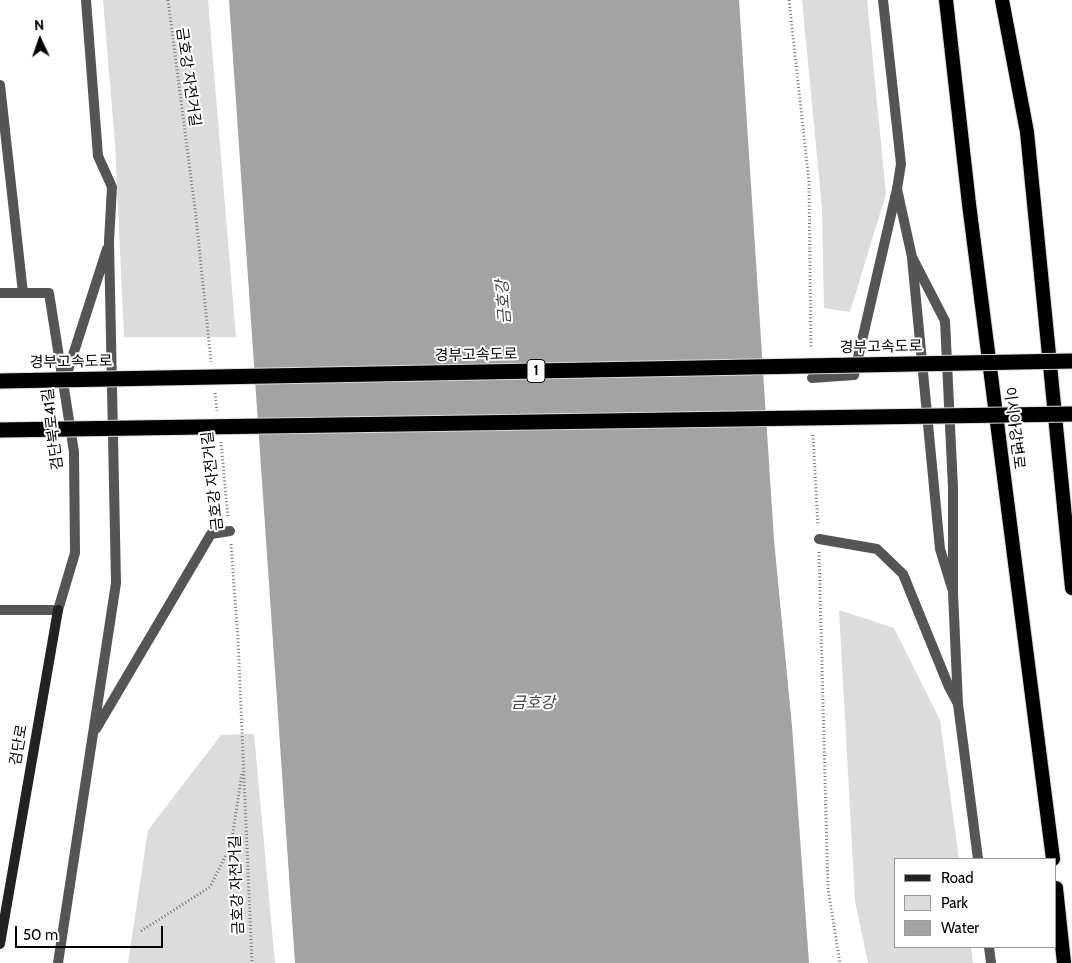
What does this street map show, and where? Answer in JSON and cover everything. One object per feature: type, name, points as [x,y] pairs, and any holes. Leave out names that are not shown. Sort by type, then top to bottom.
[{"type":"highway","name":"이시아강변로","points":[[946,0],[969,204],[1053,858]]},
{"type":"highway","points":[[1002,0],[1027,132],[1072,588]]},
{"type":"highway","name":"경부고속도로","points":[[0,381],[1072,361]]},
{"type":"highway","points":[[0,430],[1072,414]]},
{"type":"highway","points":[[1057,897],[1064,963]]},
{"type":"main road","name":"검단로","points":[[0,944],[58,610]]},
{"type":"street","points":[[58,963],[116,583],[109,241],[112,187],[98,156],[86,0]]},
{"type":"street","points":[[812,378],[854,376],[897,189],[901,164],[883,0]]},
{"type":"street","points":[[0,85],[23,293]]},
{"type":"street","points":[[897,189],[912,257],[940,549],[953,594]]},
{"type":"street","points":[[63,386],[109,241]]},
{"type":"street","points":[[912,257],[945,321],[954,488],[953,594],[958,704],[978,858]]},
{"type":"street","name":"검단북로41길","points":[[0,293],[49,293],[74,452],[75,553],[58,610]]},
{"type":"street","points":[[93,734],[211,534],[230,531]]},
{"type":"street","points":[[819,539],[877,550],[903,574],[949,688],[958,704]]},
{"type":"street","points":[[0,610],[58,610]]},
{"type":"street","points":[[989,948],[991,963]]},
{"type":"path","name":"금호강 자전거길","points":[[168,0],[196,216],[211,364]]},
{"type":"path","points":[[789,0],[809,182],[812,378]]},
{"type":"path","name":"금호강 자전거길","points":[[213,383],[217,413]]},
{"type":"path","points":[[813,426],[819,539],[828,889],[840,963]]},
{"type":"path","name":"금호강 자전거길","points":[[220,432],[238,639],[252,963]]},
{"type":"path","points":[[141,931],[210,887],[231,845],[244,764]]},
{"type":"green space","points":[[103,0],[208,0],[236,337],[124,337],[115,144]]},
{"type":"green space","points":[[802,0],[867,0],[886,194],[850,312],[824,308],[822,209]]},
{"type":"green space","points":[[839,610],[894,628],[940,720],[959,858],[894,858],[894,948],[971,948],[973,963],[868,963],[855,901]]},
{"type":"green space","points":[[254,734],[275,963],[128,963],[148,830],[221,735]]},
{"type":"water","name":"금호강","points":[[229,0],[739,0],[774,540],[792,726],[809,963],[295,963]]}]
